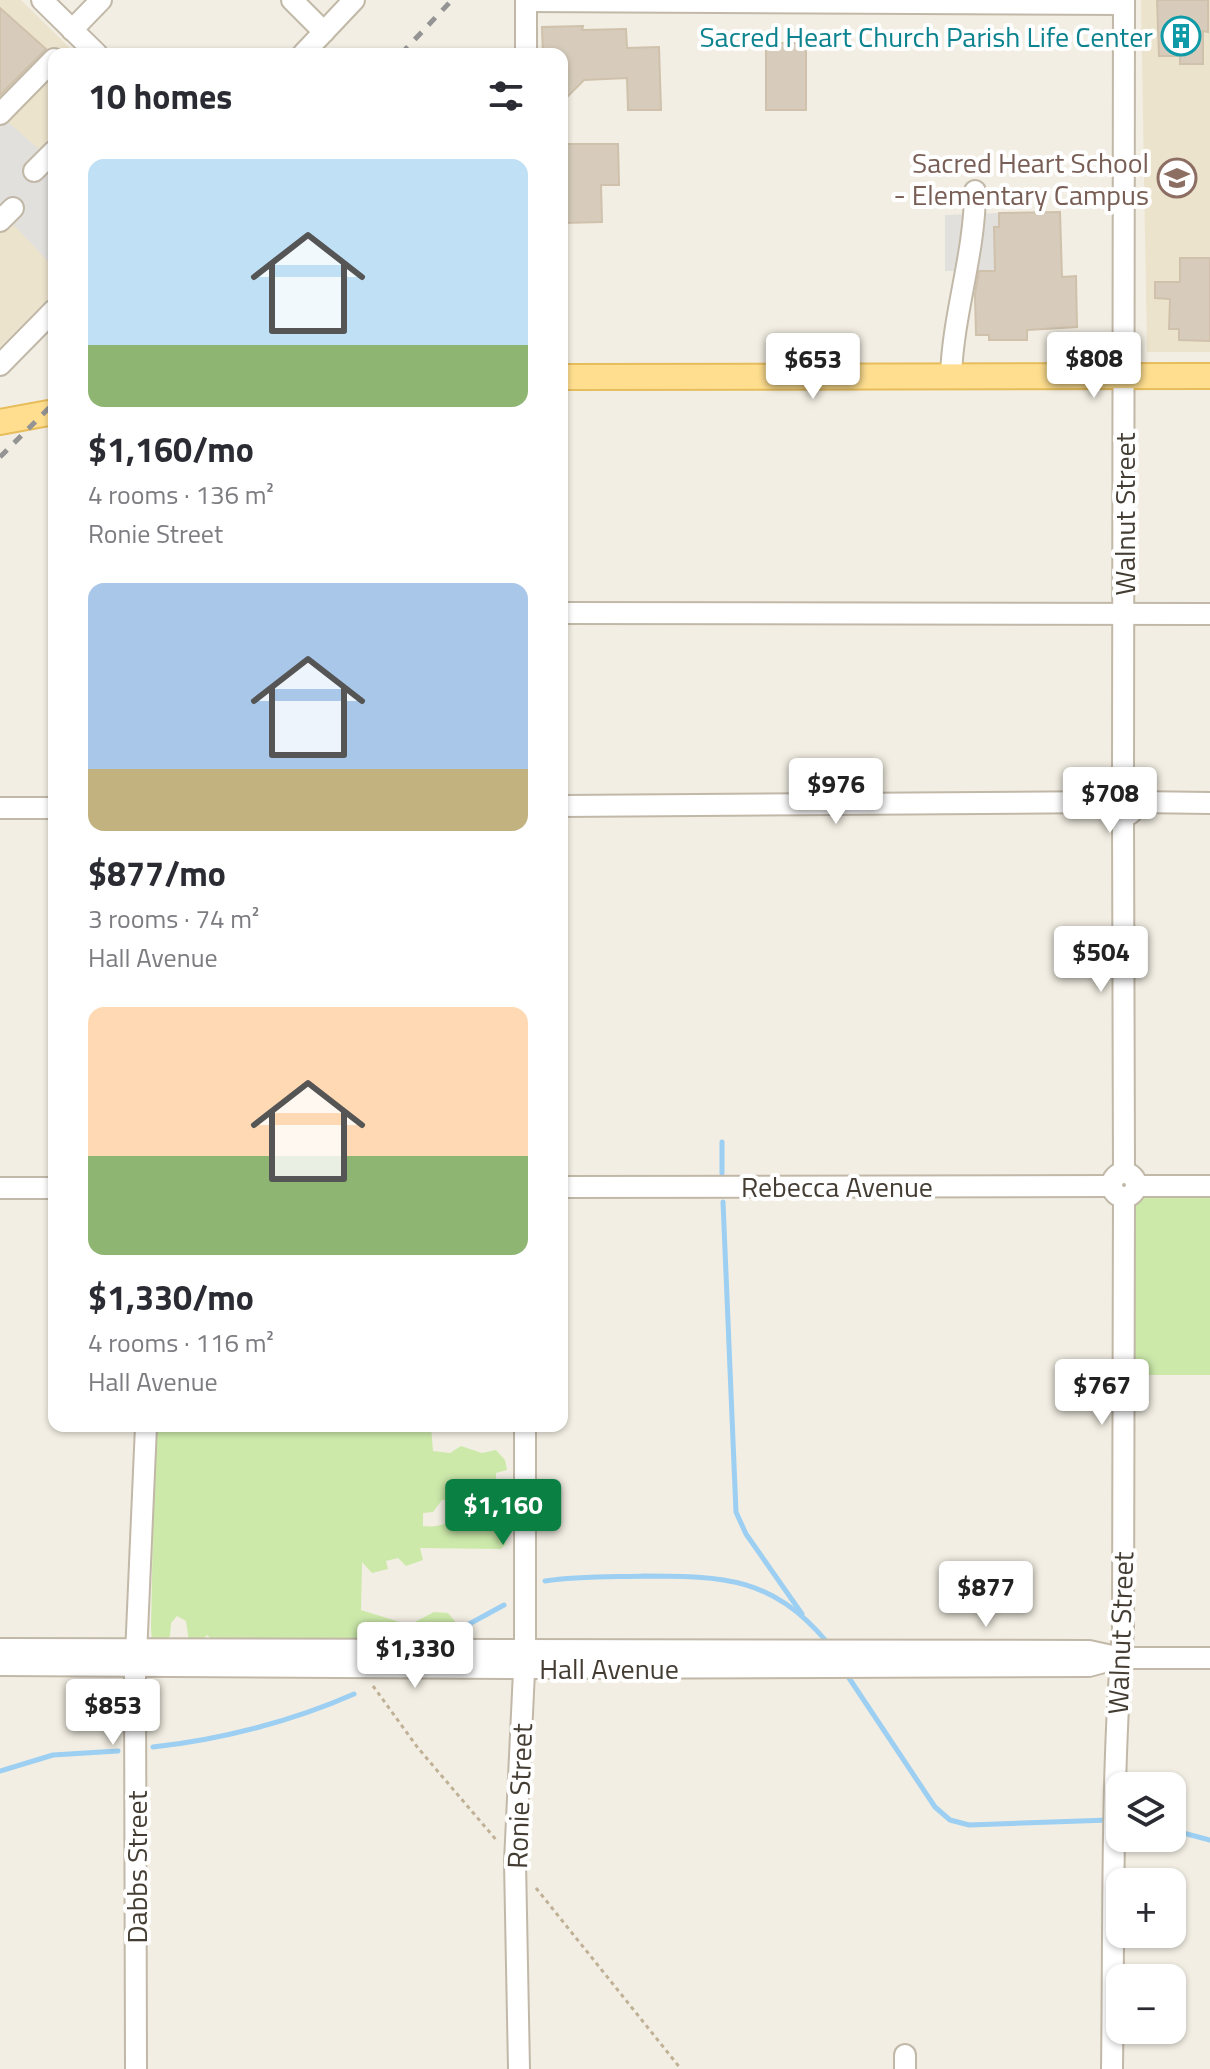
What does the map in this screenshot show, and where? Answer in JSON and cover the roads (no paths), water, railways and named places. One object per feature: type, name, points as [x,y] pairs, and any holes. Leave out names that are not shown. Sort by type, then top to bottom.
[{"type":"main road","points":[[568,377],[1210,376]]},
{"type":"main road","points":[[0,422],[48,413]]},
{"type":"street","points":[[42,0],[63,8],[75,32],[91,48]]},
{"type":"street","points":[[63,48],[101,0]]},
{"type":"street","points":[[292,0],[324,32]]},
{"type":"street","points":[[309,48],[354,0]]},
{"type":"street","points":[[526,48],[526,0],[1123,2]]},
{"type":"street","name":"Walnut Street","points":[[1112,2069],[1113,1809],[1121,1658],[1124,1185],[1123,2]]},
{"type":"street","points":[[0,114],[48,65]]},
{"type":"street","points":[[34,171],[48,157]]},
{"type":"street","points":[[951,376],[952,333],[972,244],[975,191]]},
{"type":"street","points":[[0,365],[48,316]]},
{"type":"street","points":[[568,613],[1210,614]]},
{"type":"street","points":[[568,806],[1210,803]]},
{"type":"street","points":[[0,808],[48,808]]},
{"type":"street","name":"Rebecca Avenue","points":[[568,1187],[1210,1186]]},
{"type":"street","points":[[0,1188],[48,1188]]},
{"type":"street","name":"Dabbs Street","points":[[136,2069],[135,1658],[146,1432]]},
{"type":"street","name":"Ronie Street","points":[[519,2069],[515,1862],[524,1659],[525,1432]]},
{"type":"street","name":"Hall Avenue","points":[[0,1649],[135,1658]]},
{"type":"street","name":"Hall Avenue","points":[[0,1665],[135,1658],[1089,1666],[1121,1658],[1210,1658]]},
{"type":"waterway","points":[[722,1142],[722,1173]]},
{"type":"waterway","points":[[723,1202],[736,1512],[746,1534],[802,1614]]},
{"type":"waterway","points":[[545,1581],[644,1576],[723,1580],[745,1585],[786,1604],[827,1642]]},
{"type":"waterway","points":[[438,1641],[504,1605]]},
{"type":"waterway","points":[[849,1678],[935,1807],[950,1820],[969,1825],[1106,1820]]},
{"type":"waterway","points":[[153,1747],[256,1728],[354,1694]]},
{"type":"waterway","points":[[0,1771],[53,1755],[118,1751]]},
{"type":"waterway","points":[[1186,1834],[1210,1840]]},
{"type":"railway","points":[[407,48],[452,0]]},
{"type":"railway","points":[[0,457],[48,409]]},
{"type":"place","name":"Sacred Heart Church Parish Life Center","points":[[1181,36]]},
{"type":"place","name":"Sacred Heart School - Elementary Campus","points":[[1177,178]]}]
